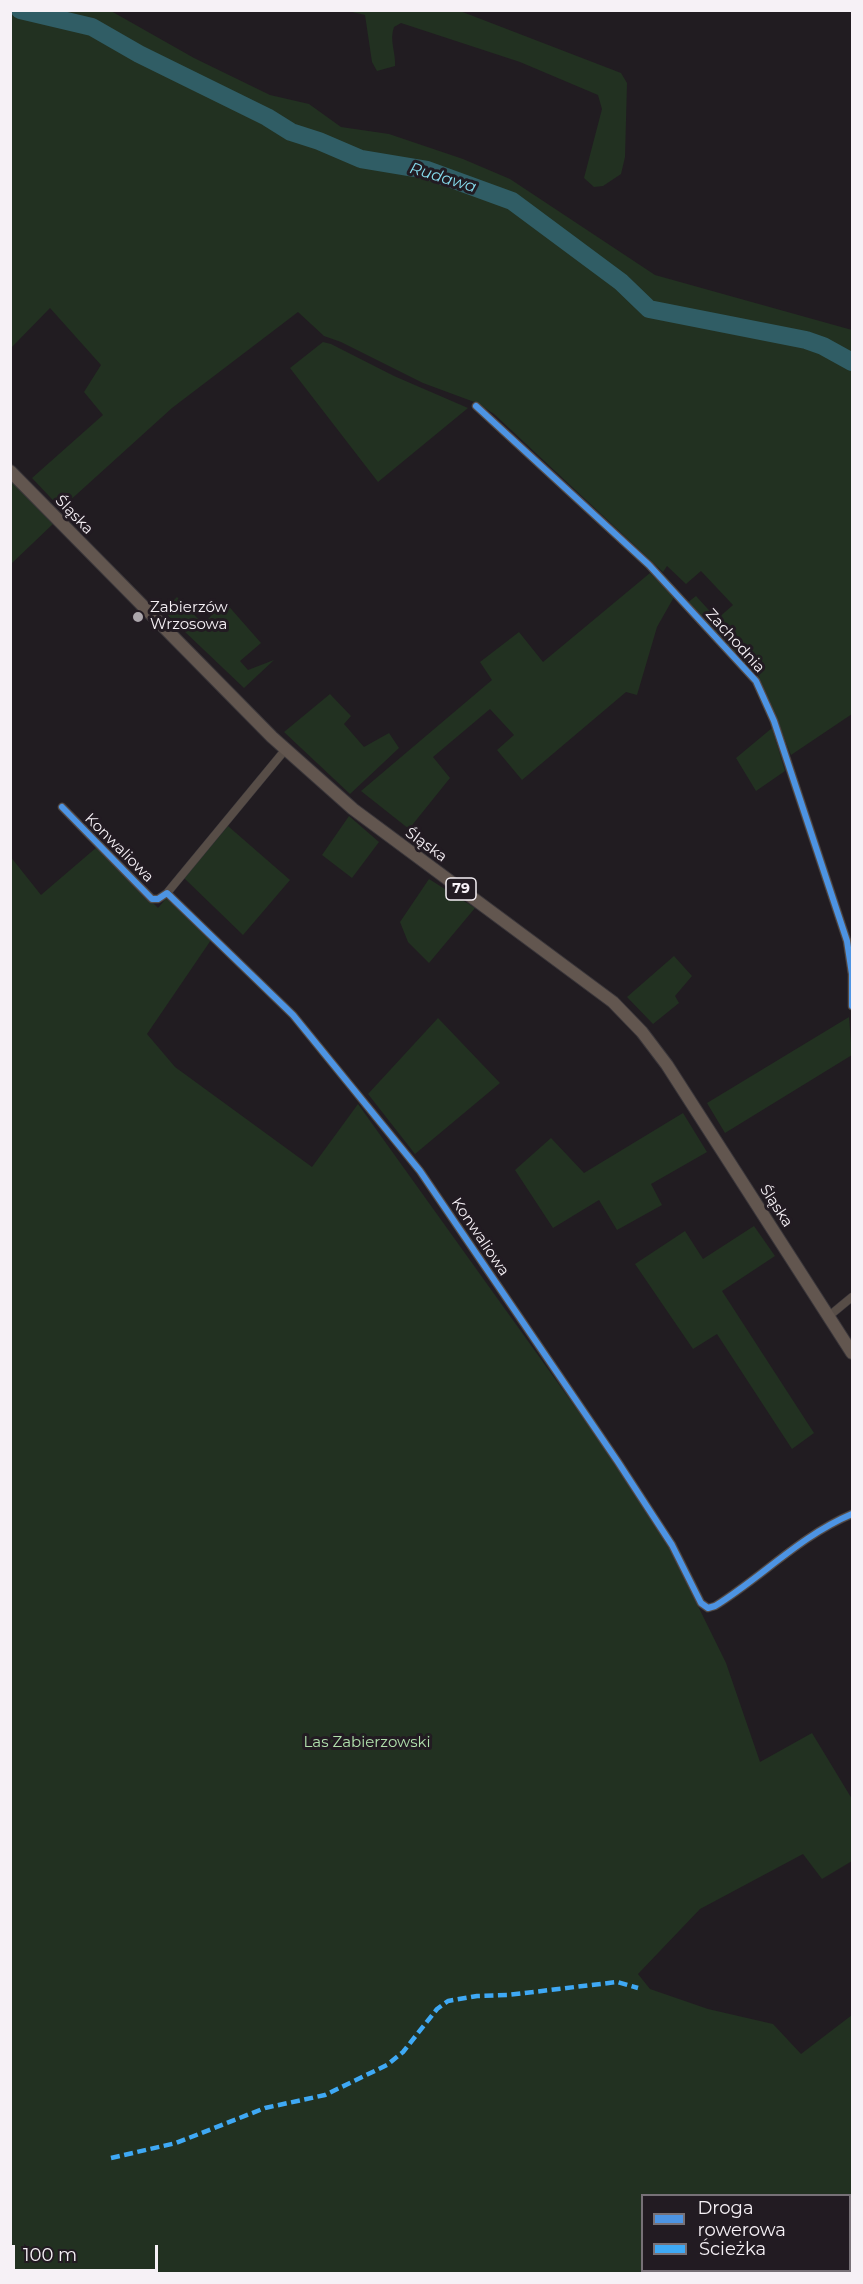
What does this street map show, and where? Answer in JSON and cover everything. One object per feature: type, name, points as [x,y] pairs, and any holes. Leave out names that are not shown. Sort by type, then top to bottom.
[{"type":"main road","name":"Śląska","points":[[10,471],[285,750],[353,809],[557,959],[613,1002],[628,1017],[667,1065],[852,1353]]},
{"type":"street","name":"Zachodnia","points":[[476,406],[649,565],[756,681],[774,721],[847,941],[852,974],[852,1006]]},
{"type":"street","name":"Konwaliowa","points":[[62,807],[152,899],[158,899],[167,893],[285,750]]},
{"type":"street","name":"Konwaliowa","points":[[167,893],[293,1015],[420,1171],[672,1545],[701,1603],[708,1608],[715,1606],[801,1542],[852,1514]]},
{"type":"street","points":[[829,1316],[852,1297]]},
{"type":"green space","points":[[11,11],[111,11],[194,58],[270,95],[309,104],[341,127],[389,134],[463,159],[510,179],[655,275],[852,330],[852,714],[791,755],[759,677],[687,603],[696,596],[717,619],[733,605],[701,571],[686,584],[667,566],[663,572],[494,414],[477,403],[423,383],[341,342],[324,336],[298,312],[172,408],[66,504],[88,528],[84,533],[32,478],[103,415],[84,392],[101,365],[50,308],[11,348]]},
{"type":"green space","points":[[348,11],[460,11],[621,73],[627,83],[625,157],[621,174],[603,186],[594,187],[584,178],[602,109],[598,95],[520,62],[401,23],[394,27],[393,32],[395,66],[377,71],[372,62],[365,15]]},
{"type":"green space","points":[[323,342],[468,408],[378,482],[290,368]]},
{"type":"green space","points":[[11,476],[54,523],[11,564]]},
{"type":"green space","points":[[650,573],[674,597],[657,627],[637,695],[626,692],[522,780],[497,750],[514,735],[490,709],[433,757],[450,778],[409,829],[361,791],[492,680],[480,662],[519,632],[543,662]]},
{"type":"green space","points":[[177,597],[203,624],[225,602],[261,643],[240,661],[248,670],[274,660],[244,688],[163,611]]},
{"type":"green space","points":[[330,694],[351,716],[344,724],[364,747],[389,733],[399,748],[350,794],[284,732]]},
{"type":"green space","points":[[772,728],[785,771],[756,791],[736,758]]},
{"type":"green space","points":[[349,816],[379,842],[352,878],[322,855]]},
{"type":"green space","points":[[228,826],[290,880],[243,935],[184,878]]},
{"type":"green space","name":"Las Zabierzowski","points":[[97,847],[158,908],[169,895],[211,940],[147,1034],[175,1067],[312,1167],[358,1104],[629,1482],[670,1549],[726,1663],[760,1762],[812,1733],[852,1799],[852,1861],[822,1879],[803,1854],[700,1909],[638,1974],[650,1989],[708,2009],[773,2024],[801,2054],[852,2015],[852,2273],[11,2273],[10,856],[41,895]]},
{"type":"green space","points":[[429,879],[475,908],[429,963],[408,942],[400,922]]},
{"type":"green space","points":[[674,956],[692,976],[675,996],[679,1003],[653,1024],[627,997]]},
{"type":"green space","points":[[849,1017],[852,1055],[725,1133],[707,1103]]},
{"type":"green space","points":[[438,1018],[500,1083],[415,1154],[368,1094]]},
{"type":"green space","points":[[683,1113],[707,1152],[651,1184],[662,1205],[617,1230],[599,1200],[553,1228],[515,1170],[551,1138],[584,1173]]},
{"type":"green space","points":[[754,1226],[775,1256],[722,1291],[814,1433],[792,1449],[717,1334],[693,1349],[635,1264],[685,1231],[703,1259]]},
{"type":"waterway","name":"Rudawa","points":[[20,10],[92,27],[139,54],[267,117],[291,132],[361,159],[427,170],[512,201],[621,282],[649,309],[806,340],[823,346],[852,362]]},
{"type":"marked path","points":[[111,2158],[176,2143],[265,2108],[325,2095],[387,2065],[403,2052],[437,2009],[448,2001],[617,1982],[638,1988]]},
{"type":"cycle path","points":[[476,406],[649,565],[756,681],[774,721],[847,941],[852,974],[852,1006]]},
{"type":"cycle path","points":[[62,807],[152,899],[158,899],[167,893],[293,1015],[420,1171],[672,1545],[701,1603],[708,1608],[715,1606],[798,1545],[852,1514]]},
{"type":"place","name":"Zabierzów Wrzosowa","points":[[138,617]]}]
